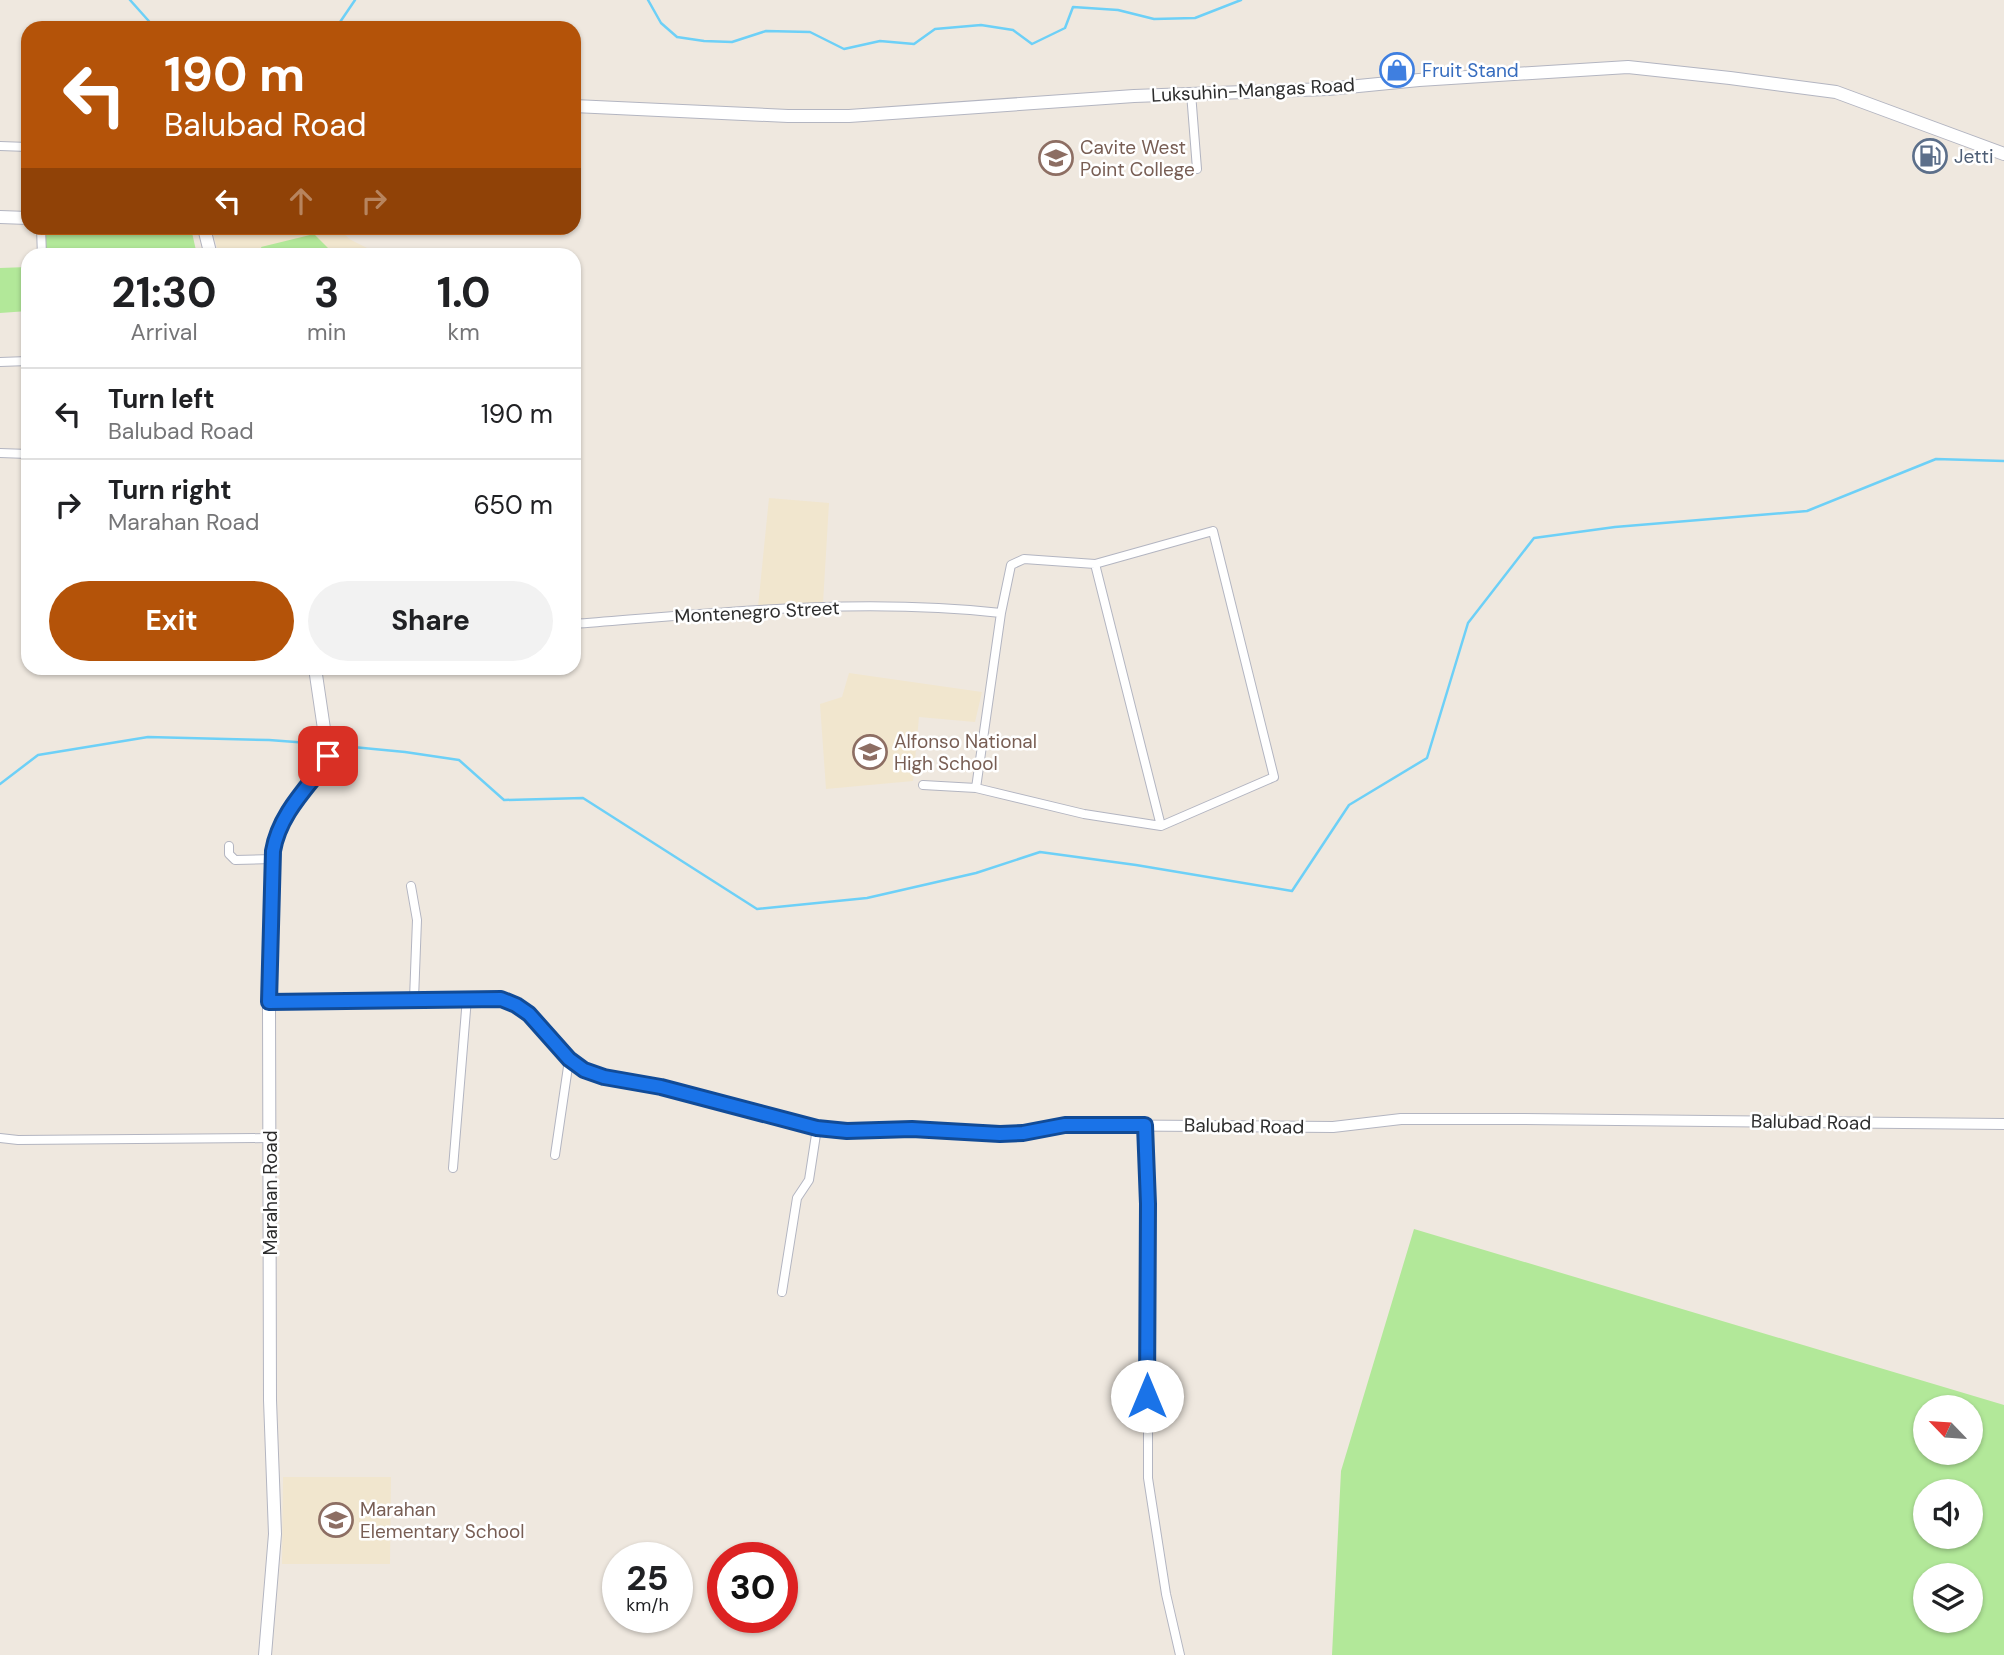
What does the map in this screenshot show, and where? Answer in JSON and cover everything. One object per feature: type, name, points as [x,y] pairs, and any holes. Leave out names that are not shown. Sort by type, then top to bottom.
[{"type":"main road","name":"Luksuhin-Mangas Road","points":[[581,106],[788,116],[849,116],[1191,93],[1328,89],[1419,80],[1628,67],[1836,92],[2004,154]]},
{"type":"main road","points":[[0,217],[21,218]]},
{"type":"main road","name":"Marahan Road","points":[[265,1655],[275,1534],[270,1402],[269,1002],[273,859],[276,835],[281,822],[325,764],[328,747],[316,675]]},
{"type":"street","points":[[1191,93],[1197,169]]},
{"type":"street","points":[[0,146],[21,147]]},
{"type":"street","points":[[0,362],[21,361]]},
{"type":"street","points":[[0,453],[21,454]]},
{"type":"street","points":[[923,785],[976,788],[1084,814],[1161,826],[1274,777],[1213,531],[1095,564],[1024,559],[1010,565],[976,788]]},
{"type":"street","points":[[1095,564],[1161,826]]},
{"type":"street","name":"Montenegro Street","points":[[581,624],[802,608],[940,606],[1001,612]]},
{"type":"street","points":[[229,846],[229,854],[235,860],[273,859]]},
{"type":"street","points":[[411,886],[417,920],[414,999]]},
{"type":"street","points":[[453,1168],[467,998]]},
{"type":"street","name":"Balubad Road","points":[[269,1002],[501,999],[529,1014],[569,1059],[584,1070],[604,1077],[661,1087],[817,1128],[847,1131],[912,1129],[1000,1134],[1023,1133],[1065,1125],[1334,1127],[1401,1119],[2004,1124]]},
{"type":"street","points":[[555,1155],[569,1059]]},
{"type":"street","points":[[1145,1125],[1148,1204],[1148,1478],[1166,1594],[1180,1655]]},
{"type":"street","points":[[782,1292],[797,1198],[809,1180],[817,1128]]},
{"type":"street","points":[[0,1138],[270,1138]]},
{"type":"shaded area","points":[[214,235],[345,235],[367,248],[217,248]]},
{"type":"shaded area","points":[[769,498],[829,503],[823,603],[758,607]]},
{"type":"shaded area","name":"Alfonso National High School","points":[[849,673],[982,692],[975,722],[919,717],[913,781],[826,789],[820,704],[842,697]]},
{"type":"shaded area","name":"Marahan Elementary School","points":[[283,1477],[391,1477],[390,1564],[282,1564]]},
{"type":"green space","points":[[45,235],[193,235],[195,248],[45,248]]},
{"type":"green space","points":[[315,235],[328,248],[261,248]]},
{"type":"green space","points":[[21,267],[21,312],[0,313],[0,268]]},
{"type":"green space","points":[[1414,1229],[1970,1395],[1913,1395],[1913,1465],[1983,1465],[1983,1399],[2004,1405],[2004,1655],[1332,1655],[1341,1471]]},
{"type":"waterway","points":[[130,0],[149,21]]},
{"type":"waterway","points":[[341,21],[355,0]]},
{"type":"waterway","points":[[648,0],[661,23],[677,37],[732,42],[766,31],[810,32],[844,49],[880,41],[914,44],[935,29],[981,25],[1013,30],[1032,44],[1065,28],[1073,7],[1118,10],[1154,19],[1195,18],[1241,0]]},
{"type":"waterway","points":[[332,745],[459,760],[504,800],[583,798],[757,909],[867,898],[976,873],[1040,852],[1292,891],[1349,805],[1427,758],[1468,623],[1534,538],[1615,527],[1807,511],[1936,459],[2004,461]]},
{"type":"waterway","points":[[0,784],[38,755],[148,737],[322,744]]},
{"type":"place","name":"Fruit Stand","points":[[1397,70]]},
{"type":"place","name":"Jetti","points":[[1930,156]]},
{"type":"place","name":"Cavite West Point College","points":[[1056,158]]},
{"type":"place","name":"Alfonso National High School","points":[[870,752]]},
{"type":"place","name":"Marahan Elementary School","points":[[336,1520]]},
{"type":"route","points":[[328,756],[325,764],[281,822],[276,835],[273,851],[269,1002],[501,999],[529,1014],[559,1050],[584,1070],[604,1077],[661,1087],[817,1128],[847,1131],[912,1129],[1000,1134],[1023,1133],[1065,1125],[1145,1125],[1148,1204],[1147,1396]]}]
